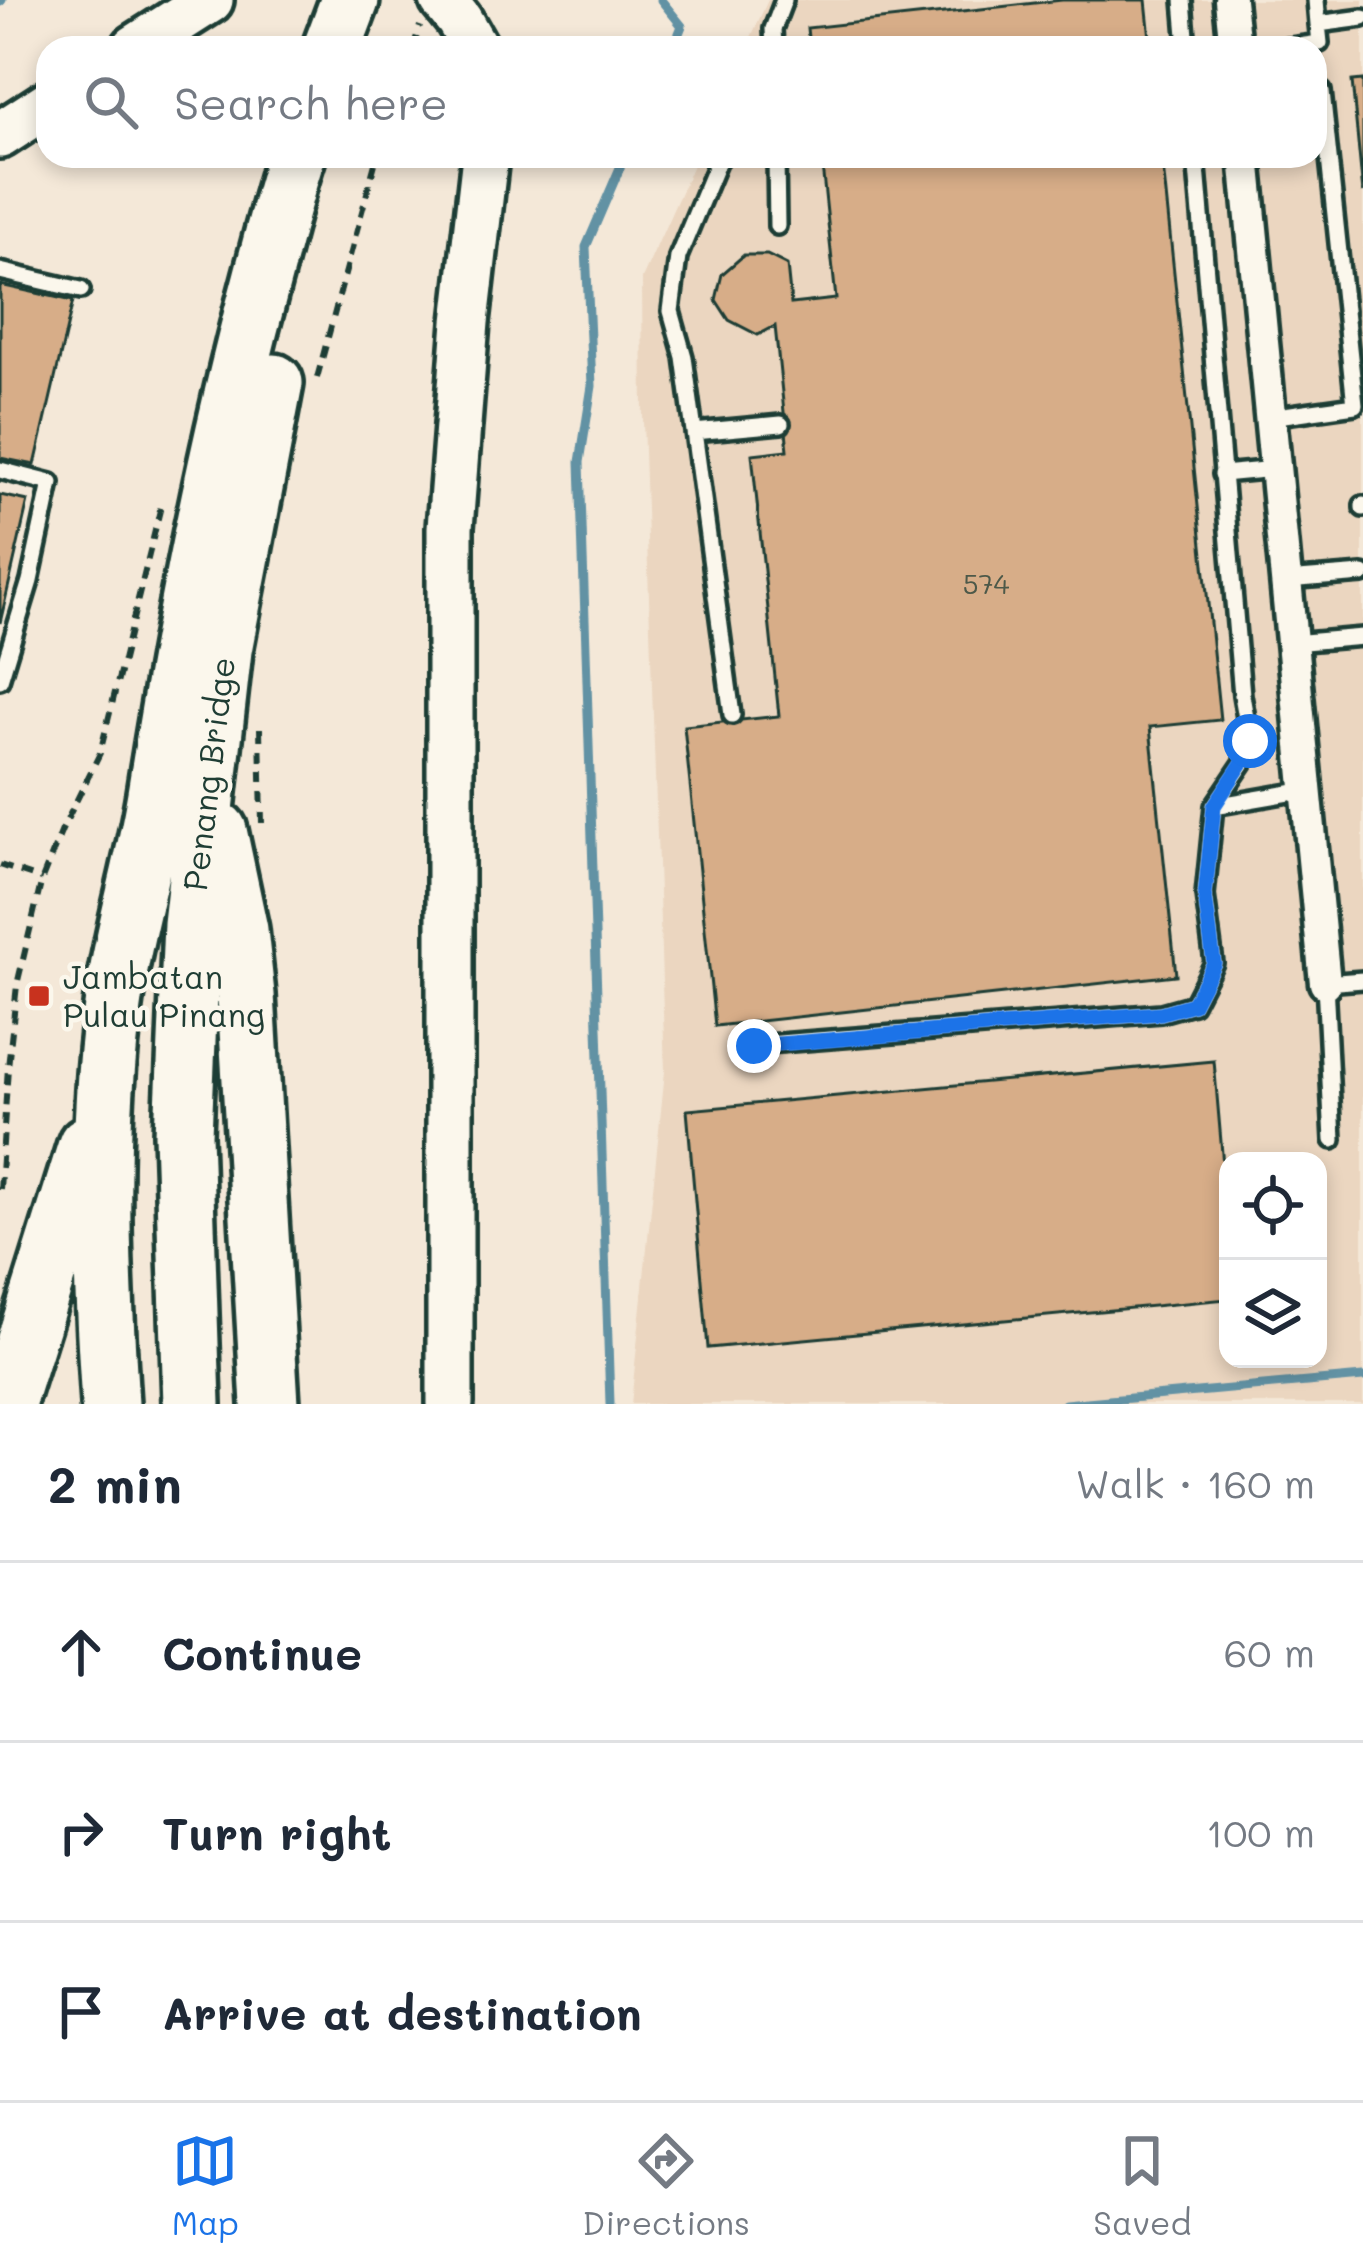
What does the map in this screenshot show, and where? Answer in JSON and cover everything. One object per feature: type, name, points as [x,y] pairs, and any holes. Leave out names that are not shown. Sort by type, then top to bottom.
[{"type":"highway","points":[[336,36],[350,0]]},
{"type":"highway","points":[[377,36],[390,0]]},
{"type":"highway","name":"Penang Bridge","points":[[110,1404],[102,1184],[116,985],[154,810],[203,530],[275,381],[295,168]]},
{"type":"highway","name":"Penang Bridge","points":[[192,1404],[183,1134],[192,924],[223,650],[275,381],[334,168]]},
{"type":"highway","points":[[209,779],[239,930],[270,1404]]},
{"type":"highway","name":"Penang Bridge","points":[[6,1404],[106,1084]]},
{"type":"highway","points":[[30,1404],[102,1184]]},
{"type":"street","points":[[154,36],[210,0]]},
{"type":"street","points":[[442,0],[469,36]]},
{"type":"street","points":[[1230,0],[1234,36]]},
{"type":"street","points":[[0,135],[36,112]]},
{"type":"street","points":[[450,1404],[450,528],[484,168]]},
{"type":"street","points":[[1246,168],[1325,983]]},
{"type":"lane","points":[[772,36],[784,0]]},
{"type":"lane","points":[[1184,0],[1186,36]]},
{"type":"lane","points":[[1316,0],[1319,36]]},
{"type":"lane","points":[[1318,24],[1363,18]]},
{"type":"lane","points":[[1270,417],[1355,405],[1327,139]]},
{"type":"lane","points":[[715,168],[677,256],[671,311],[684,357],[732,715]]},
{"type":"lane","points":[[776,168],[777,226]]},
{"type":"lane","points":[[754,1046],[1161,1013],[1193,1004],[1214,963],[1205,896],[1214,806],[1244,760],[1250,741],[1242,695],[1197,168]]},
{"type":"lane","points":[[0,271],[81,290]]},
{"type":"lane","points":[[694,432],[781,424]]},
{"type":"lane","points":[[1222,474],[1276,469]]},
{"type":"lane","points":[[0,470],[51,483],[0,680]]},
{"type":"lane","points":[[1286,580],[1363,574]]},
{"type":"lane","points":[[1292,644],[1363,637]]},
{"type":"lane","points":[[1214,806],[1306,790]]},
{"type":"lane","points":[[1333,1140],[1325,983],[1363,980]]},
{"type":"path","points":[[275,381],[373,168]]},
{"type":"path","points":[[0,1189],[17,985],[42,878],[100,752],[164,493]]},
{"type":"path","points":[[260,718],[262,831]]},
{"type":"path","points":[[0,865],[42,878]]},
{"type":"shaded area","points":[[768,0],[1363,0],[1363,1404],[631,1404],[665,1071],[642,279],[692,168],[1327,168],[1327,36],[752,36]]},
{"type":"building","points":[[1062,0],[1146,0],[1150,36],[808,36],[807,28]]},
{"type":"building","points":[[1363,80],[1363,193],[1352,81]]},
{"type":"building","points":[[822,168],[1163,168],[1220,720],[1150,727],[1176,975],[715,1026],[684,726],[779,716],[752,454],[788,450],[775,326],[758,335],[729,320],[716,300],[722,274],[744,255],[767,255],[787,265],[791,304],[836,299]]},
{"type":"building","points":[[0,285],[73,301],[35,465],[0,458]]},
{"type":"building","points":[[0,495],[28,501],[0,623]]},
{"type":"building","points":[[1214,1061],[1222,1152],[1219,1300],[708,1348],[687,1110]]},
{"type":"waterway","points":[[661,0],[682,26],[678,36]]},
{"type":"waterway","points":[[610,1404],[580,462],[592,386],[586,247],[620,168]]},
{"type":"waterway","points":[[1065,1404],[1363,1377]]},
{"type":"place","name":"Jambatan Pulau Pinang","points":[[39,996]]},
{"type":"route","points":[[754,1046],[1161,1013],[1193,1004],[1214,963],[1205,896],[1214,806],[1244,760],[1250,741]]}]
